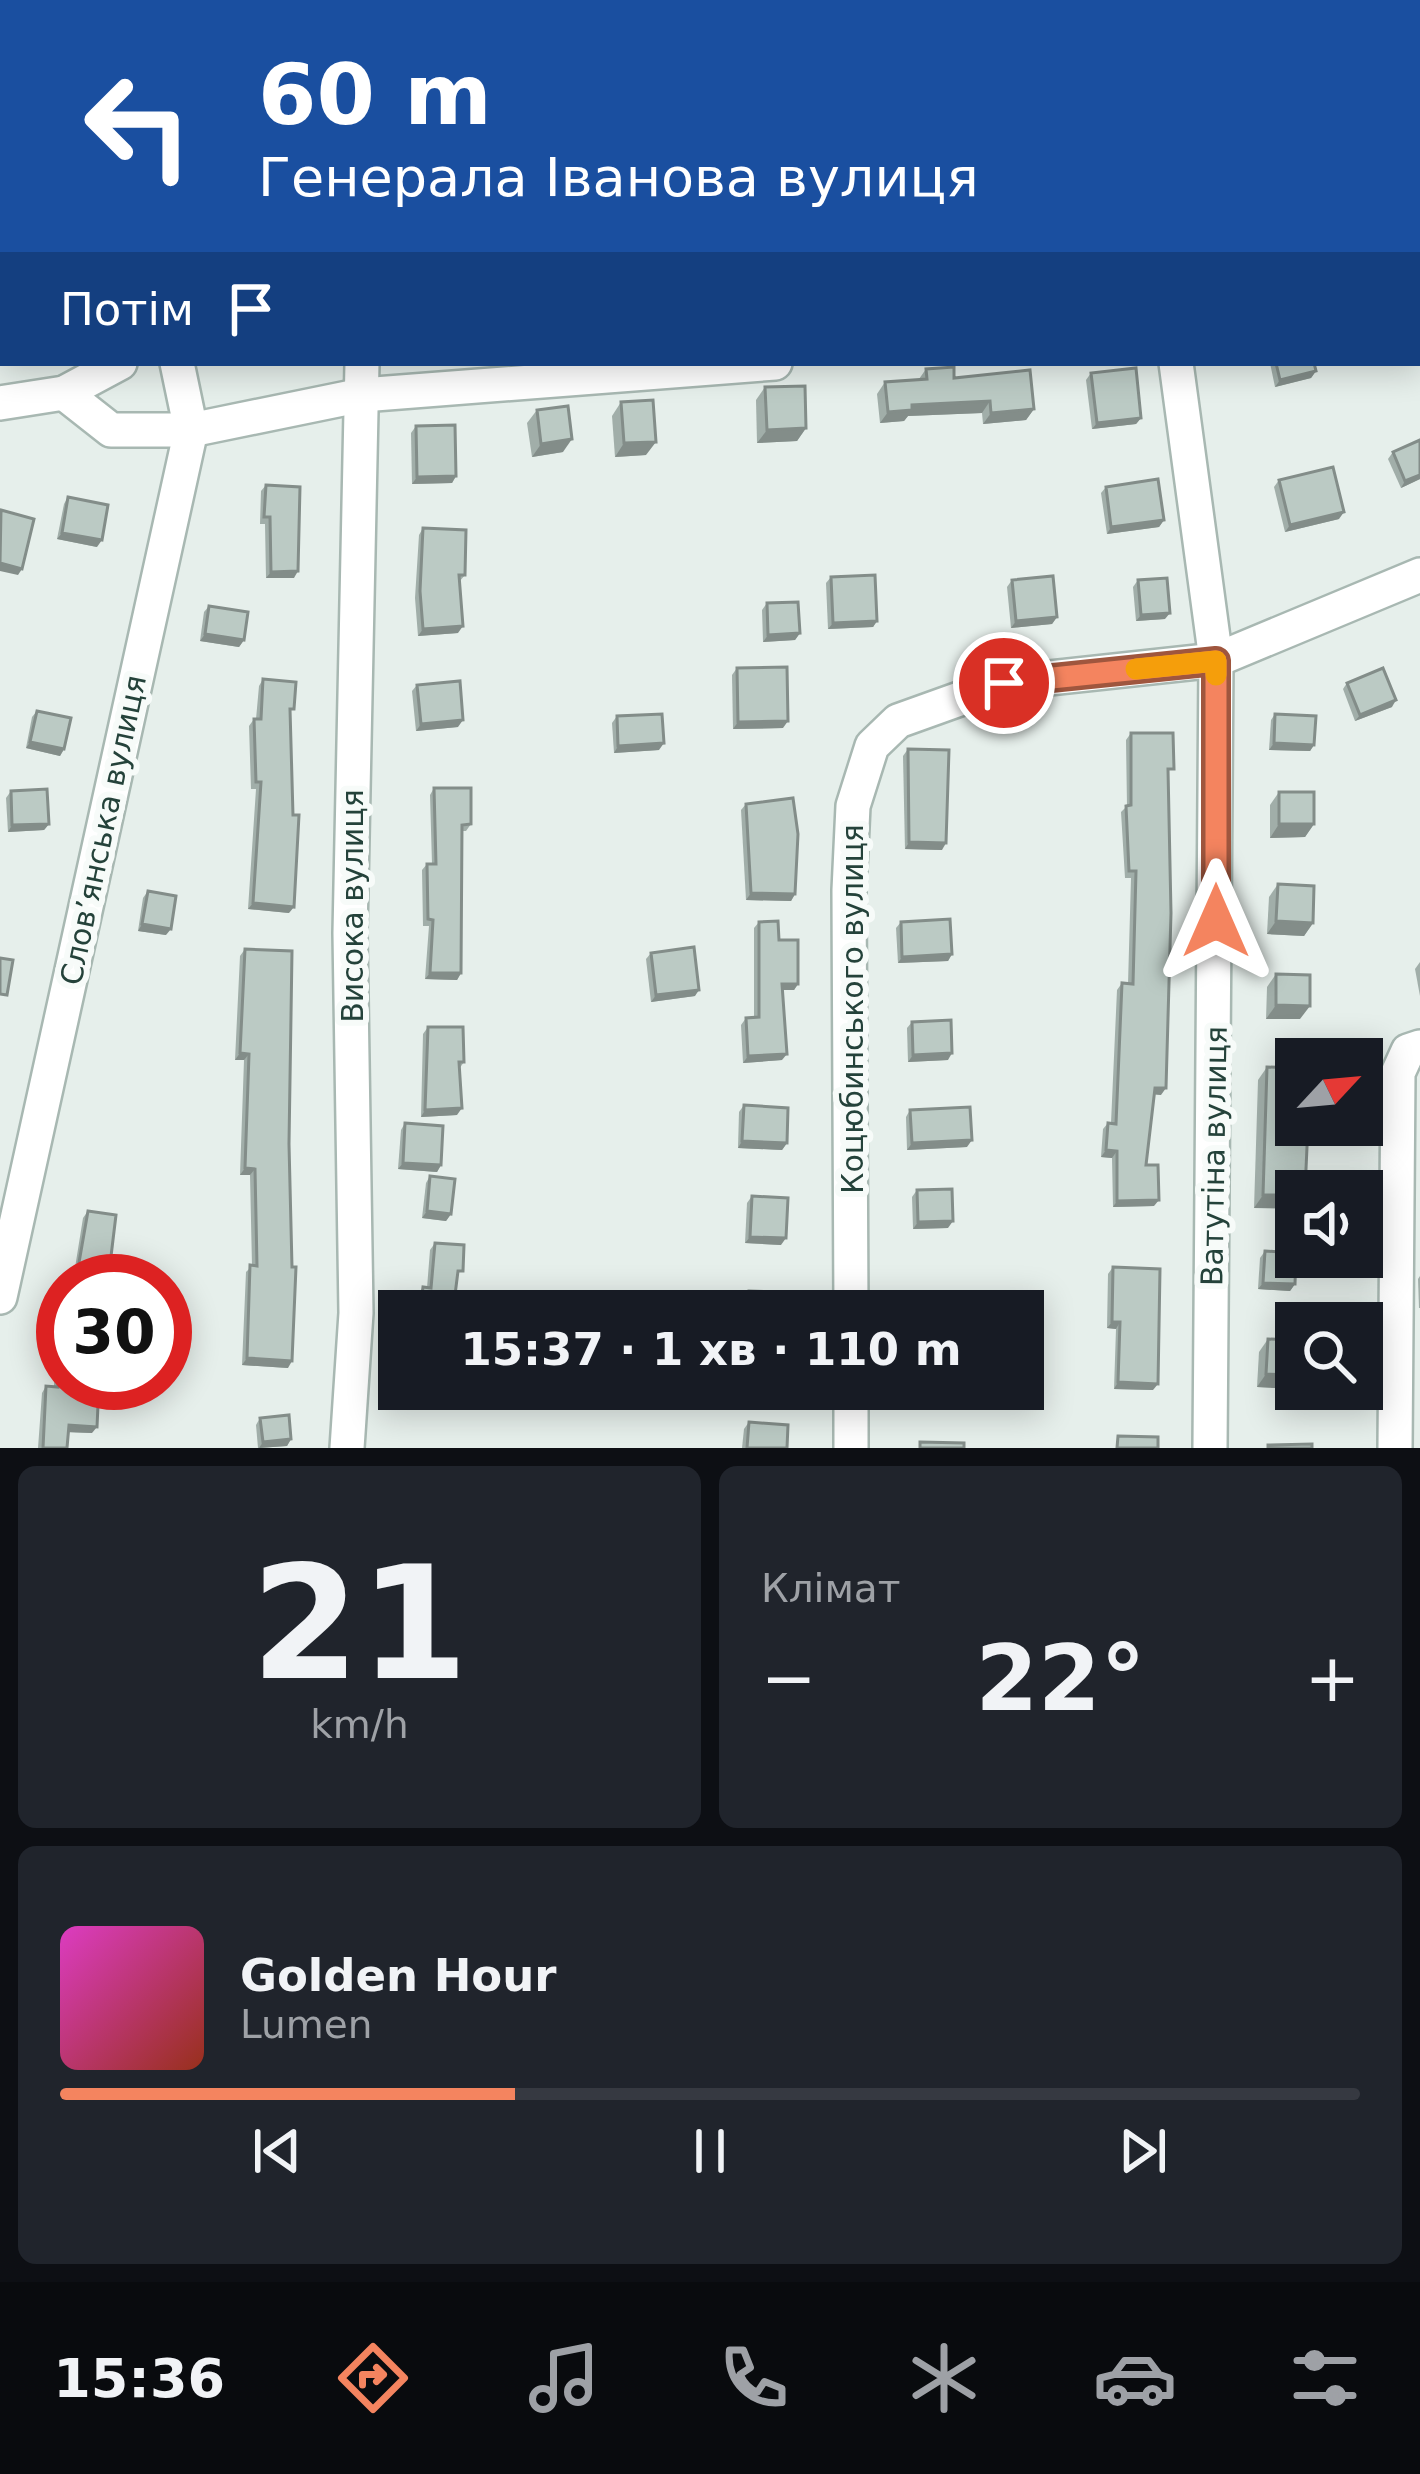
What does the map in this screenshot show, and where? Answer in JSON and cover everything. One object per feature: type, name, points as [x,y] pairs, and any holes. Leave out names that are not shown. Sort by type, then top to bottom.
[{"type":"street","points":[[0,403],[64,393],[114,366]]},
{"type":"street","name":"Слов’янська вулиця","points":[[0,1297],[190,430],[178,366]]},
{"type":"street","name":"Ватутіна вулиця","points":[[1176,366],[1216,661],[1210,1448]]},
{"type":"street","points":[[64,393],[111,430],[190,430],[362,379],[679,367]]},
{"type":"street","name":"Висока вулиця","points":[[347,1448],[356,1312],[350,933],[362,379]]},
{"type":"street","points":[[1216,661],[1420,575]]},
{"type":"street","name":"Коцюбинського вулиця","points":[[850,1290],[853,806],[872,746],[898,721],[1004,683],[1216,661]]},
{"type":"street","points":[[1395,1448],[1398,1073],[1408,1051],[1420,1047]]},
{"type":"street","points":[[851,1410],[851,1448]]},
{"type":"building","points":[[1277,366],[1315,366],[1316,371],[1280,380]]},
{"type":"building","points":[[954,367],[954,378],[1030,370],[1034,409],[991,413],[990,401],[912,405],[912,410],[888,412],[885,382],[927,379],[926,369]]},
{"type":"building","points":[[1136,368],[1141,418],[1097,423],[1091,373]]},
{"type":"building","points":[[805,386],[806,428],[767,430],[765,387]]},
{"type":"building","points":[[653,400],[656,442],[624,443],[621,402]]},
{"type":"building","points":[[568,406],[572,439],[541,444],[537,410]]},
{"type":"building","points":[[455,425],[456,476],[417,477],[416,426]]},
{"type":"building","points":[[1420,440],[1420,475],[1405,481],[1393,452]]},
{"type":"building","points":[[1333,467],[1344,512],[1290,525],[1279,480]]},
{"type":"building","points":[[1158,479],[1164,520],[1111,527],[1106,487]]},
{"type":"building","points":[[266,485],[300,487],[298,571],[271,572],[270,517],[264,517]]},
{"type":"building","points":[[68,497],[108,505],[102,540],[62,533]]},
{"type":"building","points":[[1,510],[34,519],[22,569],[0,563]]},
{"type":"building","points":[[423,528],[466,530],[465,575],[459,575],[463,626],[423,629]]},
{"type":"building","points":[[875,575],[877,621],[833,623],[831,577]]},
{"type":"building","points":[[1053,576],[1057,617],[1016,621],[1012,580]]},
{"type":"building","points":[[1167,578],[1170,613],[1141,615],[1138,580]]},
{"type":"building","points":[[798,602],[800,633],[768,635],[767,603]]},
{"type":"building","points":[[209,606],[248,612],[244,640],[205,634]]},
{"type":"building","points":[[787,667],[788,721],[738,722],[737,668]]},
{"type":"building","points":[[1383,668],[1396,700],[1360,715],[1347,683]]},
{"type":"building","points":[[263,679],[296,682],[294,709],[290,709],[293,815],[299,815],[294,907],[253,903],[261,782],[256,782],[254,719],[261,719]]},
{"type":"building","points":[[460,681],[463,720],[421,724],[417,685]]},
{"type":"building","points":[[37,711],[71,718],[64,749],[30,742]]},
{"type":"building","points":[[662,714],[664,743],[618,746],[617,716]]},
{"type":"building","points":[[1275,714],[1316,716],[1314,745],[1274,743]]},
{"type":"building","points":[[1131,733],[1173,733],[1174,769],[1168,769],[1171,913],[1166,1088],[1155,1088],[1146,1165],[1158,1165],[1159,1200],[1117,1201],[1117,1151],[1106,1150],[1108,1123],[1116,1124],[1122,983],[1133,984],[1136,871],[1129,871],[1126,806],[1131,805]]},
{"type":"building","points":[[908,749],[949,750],[946,843],[909,842]]},
{"type":"building","points":[[434,788],[471,788],[471,824],[462,825],[461,973],[430,973],[433,920],[428,919],[427,864],[436,864]]},
{"type":"building","points":[[47,789],[49,824],[12,825],[11,791]]},
{"type":"building","points":[[1279,792],[1314,792],[1314,824],[1279,824]]},
{"type":"building","points":[[793,798],[798,834],[795,894],[751,893],[746,804]]},
{"type":"building","points":[[1278,884],[1314,886],[1313,923],[1276,921]]},
{"type":"building","points":[[148,891],[176,896],[171,929],[142,924]]},
{"type":"building","points":[[950,919],[952,954],[902,957],[901,922]]},
{"type":"building","points":[[778,921],[779,940],[798,940],[798,984],[782,984],[787,1054],[748,1056],[746,1018],[759,1017],[759,922]]},
{"type":"building","points":[[694,947],[699,990],[656,995],[651,953]]},
{"type":"building","points":[[245,949],[292,951],[289,1144],[292,1267],[296,1267],[292,1361],[247,1358],[250,1265],[257,1266],[255,1169],[245,1168],[249,1054],[240,1053]]},
{"type":"building","points":[[0,958],[13,960],[7,995],[0,994]]},
{"type":"building","points":[[1276,974],[1310,975],[1310,1006],[1276,1005]]},
{"type":"building","points":[[951,1020],[952,1053],[913,1055],[912,1022]]},
{"type":"building","points":[[428,1027],[463,1027],[462,1108],[425,1110]]},
{"type":"building","points":[[1267,1067],[1275,1067],[1275,1146],[1307,1146],[1306,1170],[1275,1170],[1275,1195],[1263,1195]]},
{"type":"building","points":[[744,1105],[788,1108],[787,1143],[742,1141]]},
{"type":"building","points":[[970,1107],[972,1140],[912,1143],[910,1110]]},
{"type":"building","points":[[405,1123],[443,1126],[441,1165],[403,1163]]},
{"type":"building","points":[[430,1176],[455,1179],[451,1214],[427,1211]]},
{"type":"building","points":[[952,1189],[953,1221],[918,1222],[917,1190]]},
{"type":"building","points":[[752,1196],[788,1198],[786,1238],[750,1237]]},
{"type":"building","points":[[88,1211],[116,1215],[111,1254],[80,1254]]},
{"type":"building","points":[[435,1243],[464,1245],[463,1271],[458,1271],[456,1290],[423,1290],[431,1288]]},
{"type":"building","points":[[1265,1251],[1275,1252],[1275,1278],[1295,1278],[1295,1284],[1263,1283]]},
{"type":"building","points":[[1113,1267],[1160,1269],[1158,1384],[1118,1382],[1120,1322],[1112,1322]]},
{"type":"building","points":[[1268,1339],[1275,1339],[1275,1374],[1266,1374]]},
{"type":"building","points":[[45,1410],[98,1410],[97,1427],[69,1425],[67,1448],[43,1448]]},
{"type":"building","points":[[289,1415],[291,1439],[263,1442],[260,1418]]},
{"type":"building","points":[[749,1422],[788,1425],[787,1448],[747,1448]]},
{"type":"building","points":[[1118,1436],[1158,1437],[1158,1448],[1117,1448]]},
{"type":"building","points":[[920,1442],[964,1443],[964,1448],[920,1448]]},
{"type":"building","points":[[1312,1444],[1312,1448],[1268,1448],[1268,1445]]},
{"type":"slow traffic","points":[[1136,669],[1216,661],[1216,675]]},
{"type":"route","points":[[1004,683],[1216,661],[1216,921]]}]
